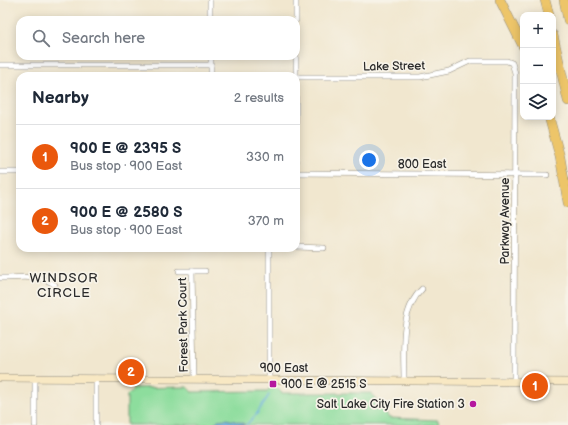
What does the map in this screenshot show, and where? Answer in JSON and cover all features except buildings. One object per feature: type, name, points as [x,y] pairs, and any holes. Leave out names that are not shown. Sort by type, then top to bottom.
[{"type":"highway","points":[[500,0],[520,40]]},
{"type":"highway","points":[[545,0],[547,12]]},
{"type":"highway","points":[[564,0],[568,20]]},
{"type":"highway","points":[[556,48],[568,101]]},
{"type":"highway","points":[[550,120],[560,157],[568,203]]},
{"type":"street","points":[[210,0],[210,16]]},
{"type":"street","points":[[296,0],[296,16]]},
{"type":"street","points":[[210,60],[211,72]]},
{"type":"street","points":[[296,60],[296,72]]},
{"type":"street","name":"Lake Street","points":[[300,77],[420,77],[449,71],[471,61],[507,61],[512,63]]},
{"type":"street","name":"Parkway Avenue","points":[[512,63],[515,73],[514,380]]},
{"type":"street","points":[[0,65],[211,65]]},
{"type":"street","points":[[0,172],[16,172]]},
{"type":"street","name":"800 East","points":[[300,174],[547,175]]},
{"type":"street","points":[[300,247],[324,248]]},
{"type":"street","points":[[269,252],[269,379]]},
{"type":"street","name":"Forest Park Court","points":[[179,271],[205,271]]},
{"type":"street","name":"Forest Park Court","points":[[192,271],[194,379]]},
{"type":"street","points":[[0,278],[41,279],[50,281],[55,285]]},
{"type":"street","points":[[404,380],[404,333],[412,299],[422,289]]},
{"type":"street","name":"900 East","points":[[0,378],[514,380],[568,382]]},
{"type":"street","points":[[35,378],[35,425]]},
{"type":"street","points":[[96,378],[96,425]]},
{"type":"green space","points":[[187,387],[192,392],[267,391],[270,388],[277,388],[282,393],[371,393],[389,418],[438,420],[439,425],[127,425],[127,395],[134,388]]},
{"type":"water","points":[[226,419],[243,423],[245,425],[213,425],[218,420]]},
{"type":"waterway","points":[[246,425],[256,415],[269,395]]},
{"type":"place","name":"900 E @ 2580 S","points":[[131,372]]},
{"type":"place","name":"900 E @ 2515 S","points":[[273,384]]},
{"type":"place","name":"900 E @ 2395 S","points":[[535,386]]},
{"type":"place","name":"Salt Lake City Fire Station 3","points":[[473,404]]},
{"type":"district","name":"WINDSOR CIRCLE","points":[[64,284]]}]
